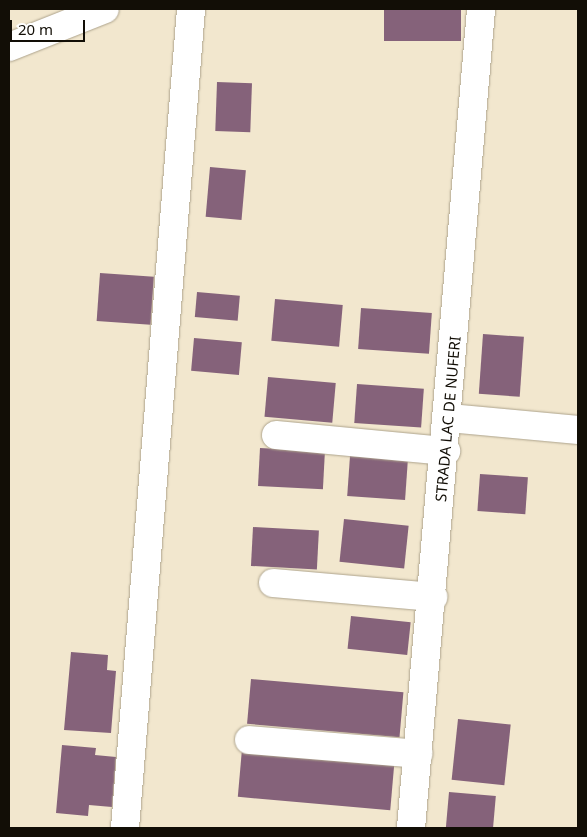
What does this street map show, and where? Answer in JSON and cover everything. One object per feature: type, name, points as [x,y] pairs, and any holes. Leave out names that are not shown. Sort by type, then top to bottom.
[{"type":"street","points":[[9,47],[105,9]]},
{"type":"street","points":[[125,828],[191,9]]},
{"type":"street","name":"STRADA LAC DE NUFERI","points":[[411,828],[449,418],[481,9]]},
{"type":"street","points":[[449,418],[578,430]]},
{"type":"street","points":[[276,435],[446,451]]},
{"type":"street","points":[[273,583],[433,597]]},
{"type":"street","points":[[249,740],[418,754]]},
{"type":"building","points":[[384,9],[461,9],[461,41],[384,41]]},
{"type":"building","points":[[217,82],[252,83],[250,132],[215,131]]},
{"type":"building","points":[[210,167],[246,170],[242,220],[206,217]]},
{"type":"building","points":[[100,273],[154,277],[151,325],[97,321]]},
{"type":"building","points":[[197,292],[240,296],[238,321],[195,317]]},
{"type":"building","points":[[275,299],[343,305],[339,347],[271,341]]},
{"type":"building","points":[[361,308],[432,313],[429,354],[358,349]]},
{"type":"building","points":[[483,334],[524,337],[520,397],[479,394]]},
{"type":"building","points":[[194,338],[242,342],[239,375],[191,371]]},
{"type":"building","points":[[268,377],[336,383],[332,423],[265,417]]},
{"type":"building","points":[[357,384],[424,389],[421,428],[354,423]]},
{"type":"building","points":[[260,448],[325,451],[323,489],[258,486]]},
{"type":"building","points":[[350,456],[408,460],[405,500],[347,496]]},
{"type":"building","points":[[480,474],[528,477],[525,514],[477,511]]},
{"type":"building","points":[[344,519],[409,526],[404,569],[340,562]]},
{"type":"building","points":[[253,527],[319,530],[317,569],[251,566]]},
{"type":"building","points":[[351,616],[411,622],[407,655],[348,649]]},
{"type":"building","points":[[71,652],[108,655],[107,670],[116,671],[111,733],[64,730]]},
{"type":"building","points":[[251,679],[403,692],[399,737],[247,724]]},
{"type":"building","points":[[458,719],[511,725],[504,785],[452,780]]},
{"type":"building","points":[[62,745],[96,748],[95,755],[116,757],[112,807],[89,805],[88,816],[56,813]]},
{"type":"building","points":[[242,749],[394,762],[390,810],[238,797]]},
{"type":"building","points":[[449,792],[496,796],[493,828],[446,828]]}]
